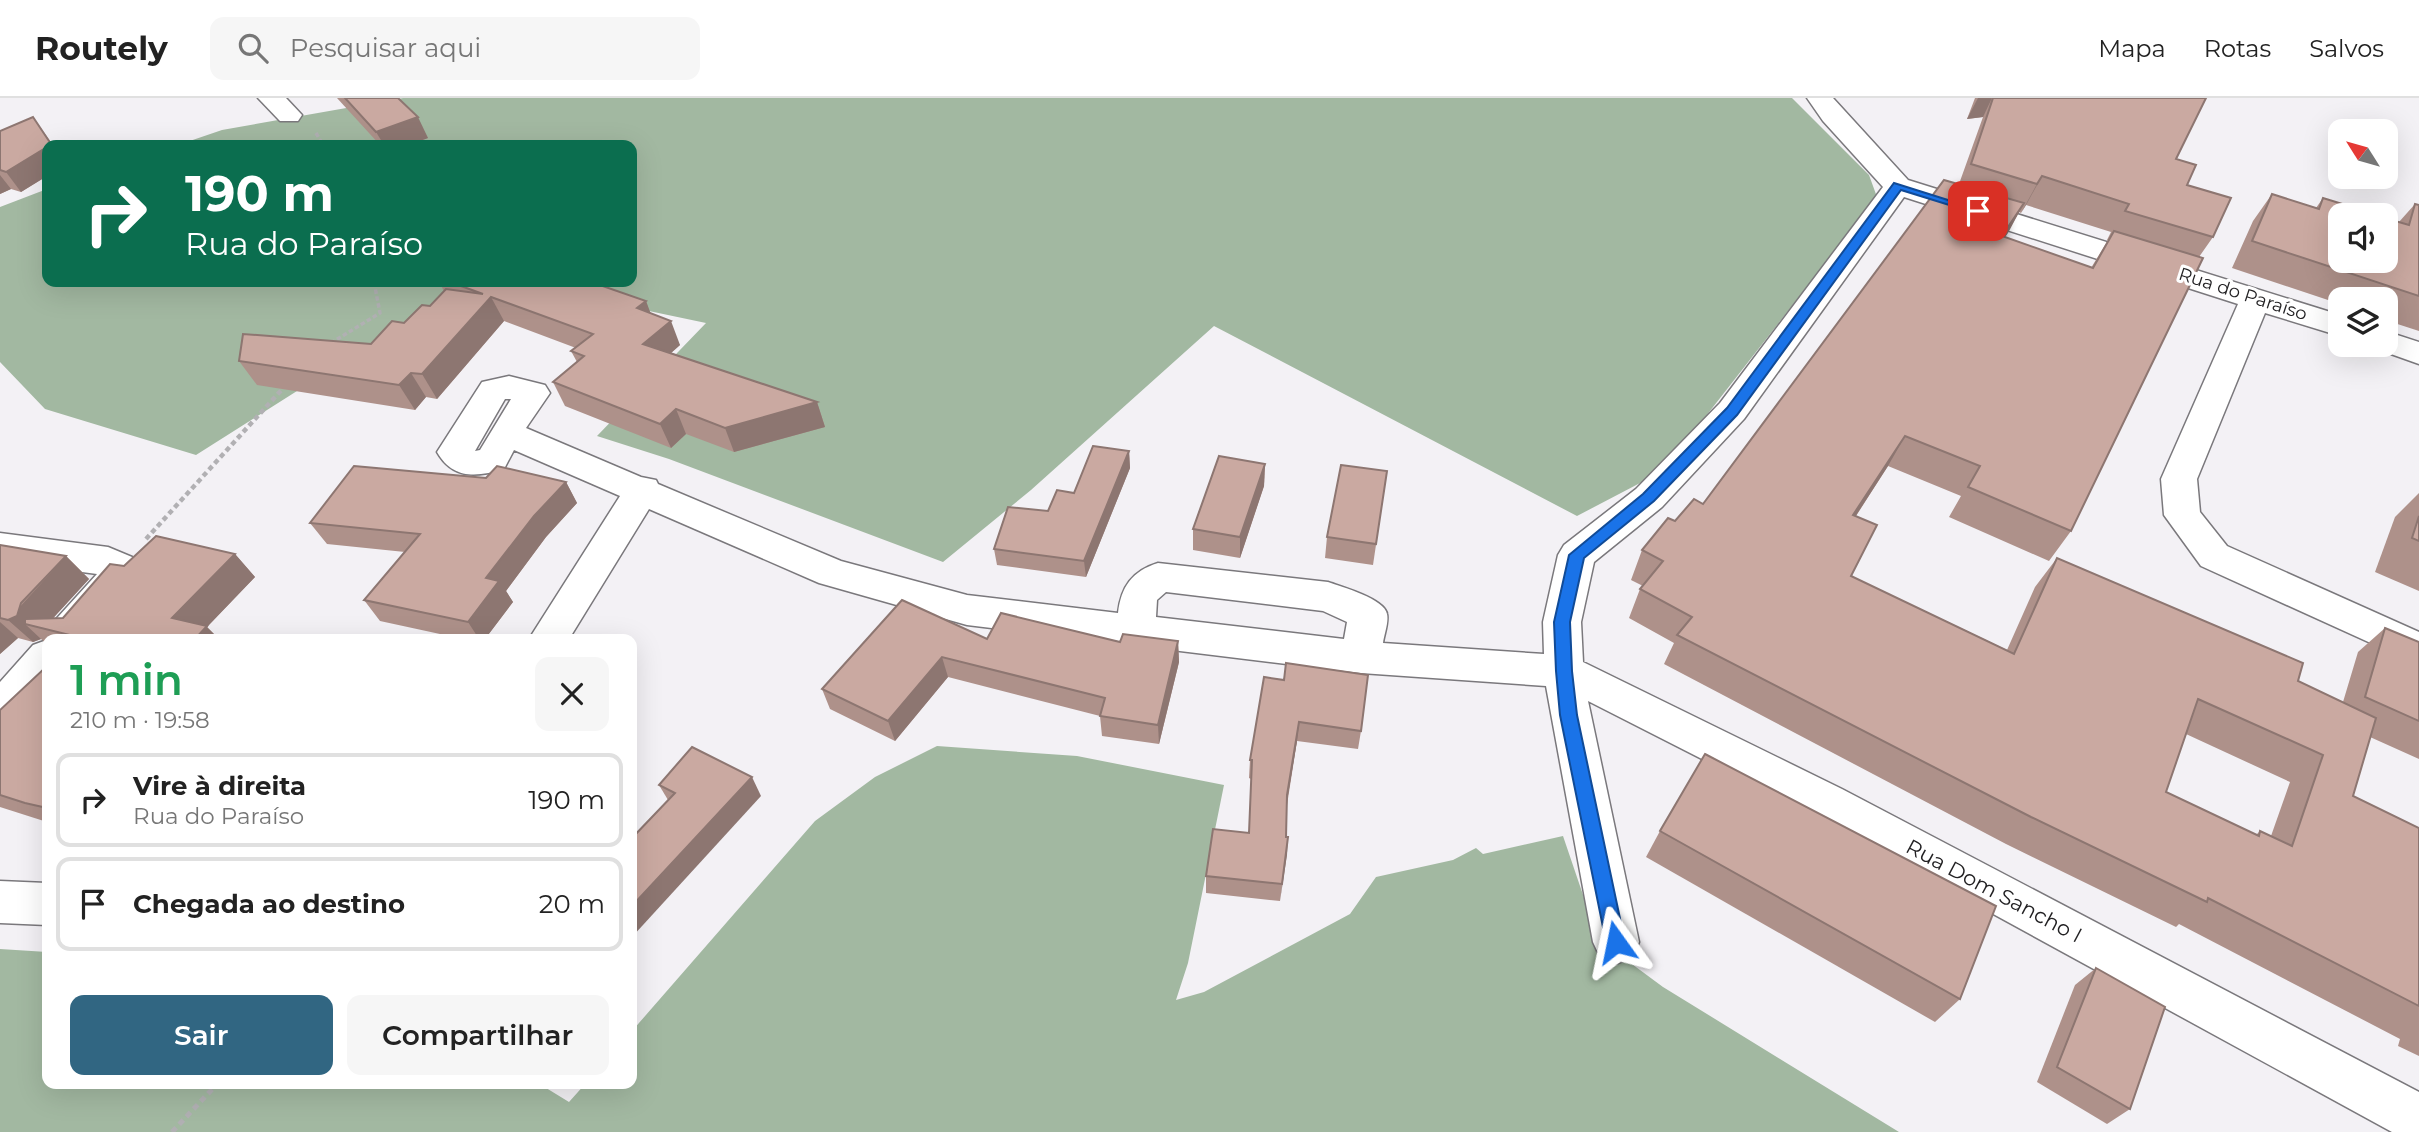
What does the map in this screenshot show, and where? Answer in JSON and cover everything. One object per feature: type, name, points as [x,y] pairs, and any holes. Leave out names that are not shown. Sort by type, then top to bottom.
[{"type":"street","name":"Rua do Paraíso","points":[[1820,98],[1832,115],[1898,186],[2328,322]]},
{"type":"street","points":[[1616,942],[1569,715],[1564,671],[1562,622],[1577,555],[1648,498],[1732,411],[1898,186]]},
{"type":"street","points":[[2256,298],[2179,479],[2182,515],[2214,556],[2419,649]]},
{"type":"street","points":[[2398,346],[2419,353]]},
{"type":"street","points":[[505,433],[643,489],[832,573],[967,610],[1361,657],[1564,671]]},
{"type":"street","points":[[551,634],[643,489]]},
{"type":"street","points":[[0,547],[108,561],[119,568],[116,577],[66,634]]},
{"type":"street","points":[[1135,632],[1139,594],[1158,577],[1328,597],[1367,614],[1361,657]]},
{"type":"street","points":[[0,710],[42,662]]},
{"type":"street","name":"Rua Dom Sancho I","points":[[1564,671],[1827,802],[2419,1119]]},
{"type":"street","points":[[0,902],[42,904]]},
{"type":"path","points":[[328,345],[380,313],[375,287]]},
{"type":"path","points":[[119,568],[289,382]]},
{"type":"path","points":[[172,1132],[212,1089]]},
{"type":"green space","points":[[403,98],[1792,98],[1869,175],[1877,197],[1663,471],[1577,516],[1214,326],[1031,490],[943,562],[669,459],[597,436],[706,323],[535,287],[637,287],[637,140],[193,140],[222,130]]},
{"type":"green space","points":[[42,191],[42,287],[461,287],[196,455],[45,409],[0,362],[0,207]]},
{"type":"green space","points":[[937,746],[1077,756],[1224,785],[1188,963],[1176,1000],[1204,992],[1350,914],[1376,877],[1453,860],[1476,848],[1483,854],[1563,836],[1598,939],[1663,987],[1899,1132],[0,1132],[0,949],[42,952],[42,1089],[548,1089],[569,1102],[581,1089],[637,1089],[637,1025],[815,821],[875,777]]},
{"type":"building","points":[[345,98],[398,98],[418,117],[376,132]]},
{"type":"building","points":[[1993,98],[2206,98],[2176,159],[2196,165],[2187,185],[2231,198],[2213,237],[2125,211],[2129,204],[2042,176],[2037,184],[1971,164]]},
{"type":"building","points":[[33,117],[48,140],[42,140],[42,150],[6,172],[0,170],[0,131]]},
{"type":"building","points":[[1944,180],[2024,203],[2002,236],[2093,268],[2114,231],[2203,258],[2071,531],[1968,487],[1980,466],[1905,436],[1853,515],[1877,525],[1851,576],[2014,654],[2057,558],[2303,663],[2298,681],[2376,718],[2353,796],[2419,828],[2419,1006],[2208,898],[2207,902],[2031,817],[1677,635],[1692,617],[1640,589],[1663,561],[1642,550],[1668,518],[1675,521],[1694,499],[1703,504]],"holes":[[[2198,699],[2323,755],[2292,846],[2260,831],[2259,836],[2166,792]]]},
{"type":"building","points":[[2272,194],[2319,209],[2323,198],[2339,203],[2328,203],[2328,266],[2252,241]]},
{"type":"building","points":[[2415,204],[2419,205],[2419,296],[2349,273],[2398,273],[2398,222],[2409,225]]},
{"type":"building","points":[[464,287],[606,287],[646,301],[637,308],[671,321],[643,344],[817,402],[725,428],[676,409],[660,424],[553,382],[584,356],[571,351],[593,334],[491,297],[422,374],[411,373],[399,385],[239,361],[243,334],[371,344],[392,321],[404,323],[422,305],[430,306],[446,289],[483,294]]},
{"type":"building","points":[[1093,446],[1129,451],[1084,561],[994,549],[1008,507],[1048,511],[1057,490],[1074,493]]},
{"type":"building","points":[[1219,456],[1265,464],[1240,537],[1193,529]]},
{"type":"building","points":[[1341,465],[1387,471],[1376,544],[1327,537]]},
{"type":"building","points":[[354,466],[486,478],[497,466],[566,482],[534,516],[486,578],[499,581],[468,622],[364,600],[420,534],[310,523]]},
{"type":"building","points":[[2419,516],[2419,541],[2412,538]]},
{"type":"building","points":[[156,536],[235,554],[172,618],[207,626],[200,634],[66,634],[25,624],[25,619],[63,618],[110,564],[124,566]]},
{"type":"building","points":[[0,545],[66,556],[21,603],[17,616],[8,620],[0,618]]},
{"type":"building","points":[[902,600],[987,639],[1001,613],[1120,642],[1123,634],[1178,641],[1158,725],[1100,716],[1105,698],[942,657],[888,721],[822,689]]},
{"type":"building","points":[[2385,628],[2419,642],[2419,721],[2365,697]]},
{"type":"building","points":[[1286,663],[1368,675],[1361,731],[1299,722],[1287,795],[1288,837],[1282,884],[1206,876],[1213,829],[1249,833],[1250,760],[1264,677],[1284,680]]},
{"type":"building","points":[[42,671],[42,807],[0,795],[0,710]]},
{"type":"building","points":[[692,747],[752,777],[637,901],[637,833],[675,793],[659,785]]},
{"type":"building","points":[[1705,754],[1996,906],[1960,999],[1660,831]]},
{"type":"building","points":[[2096,968],[2165,1007],[2130,1109],[2057,1067]]},
{"type":"route","points":[[1616,942],[1569,715],[1564,671],[1562,622],[1577,555],[1648,498],[1732,411],[1898,186],[1978,211]]}]
